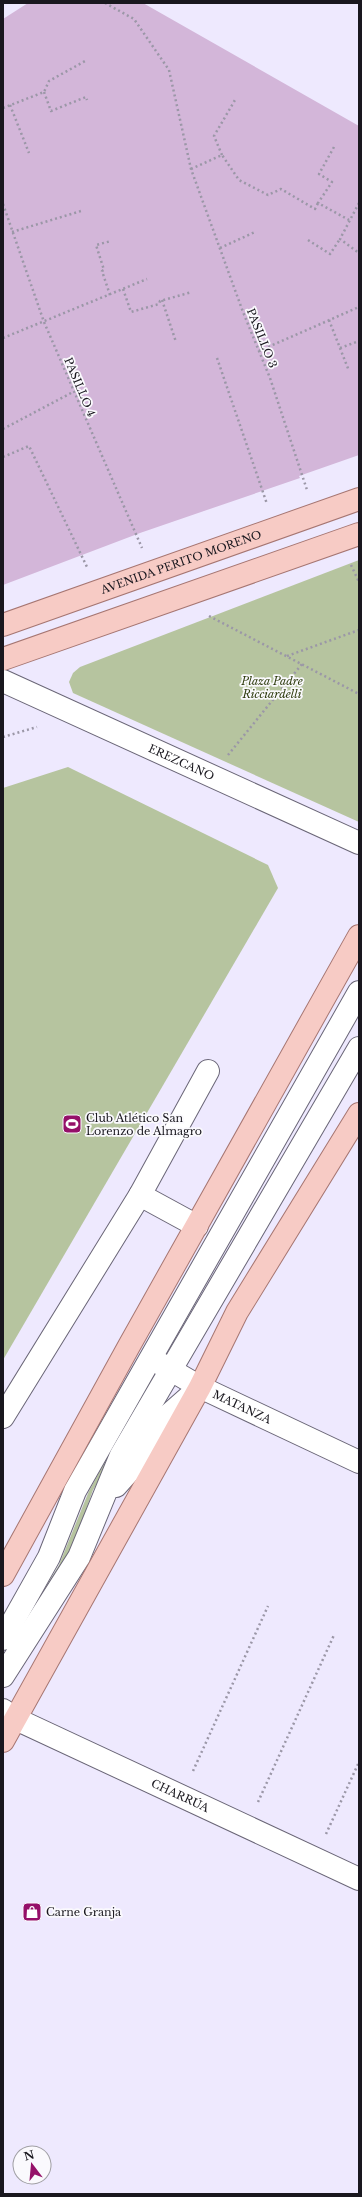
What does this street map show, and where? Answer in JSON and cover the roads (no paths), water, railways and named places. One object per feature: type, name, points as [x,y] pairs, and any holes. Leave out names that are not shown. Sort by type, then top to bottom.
[{"type":"main road","name":"AVENIDA PERITO MORENO","points":[[3,625],[359,499]]},
{"type":"main road","points":[[3,659],[359,534]]},
{"type":"main road","points":[[3,1575],[129,1346],[359,936]]},
{"type":"main road","points":[[3,1741],[10,1714],[200,1387],[237,1312],[359,1114]]},
{"type":"street","name":"EREZCANO","points":[[3,681],[359,843]]},
{"type":"street","points":[[3,1639],[49,1557],[75,1491],[152,1359],[359,992]]},
{"type":"street","points":[[3,1676],[79,1557],[122,1455],[359,1048]]},
{"type":"street","points":[[3,1417],[140,1195],[208,1071]]},
{"type":"street","points":[[140,1195],[197,1226]]},
{"type":"street","name":"MATANZA","points":[[129,1346],[200,1387],[359,1462]]},
{"type":"street","points":[[103,1502],[132,1468],[164,1418],[200,1387]]},
{"type":"street","name":"CHARRÚA","points":[[10,1714],[359,1879]]},
{"type":"place","name":"Club Atlético San Lorenzo de Almagro","points":[[72,1124]]},
{"type":"place","name":"Carne Granja","points":[[32,1912]]},
{"type":"park label","name":"Plaza Padre Ricciardelli","points":[[272,687]]}]
